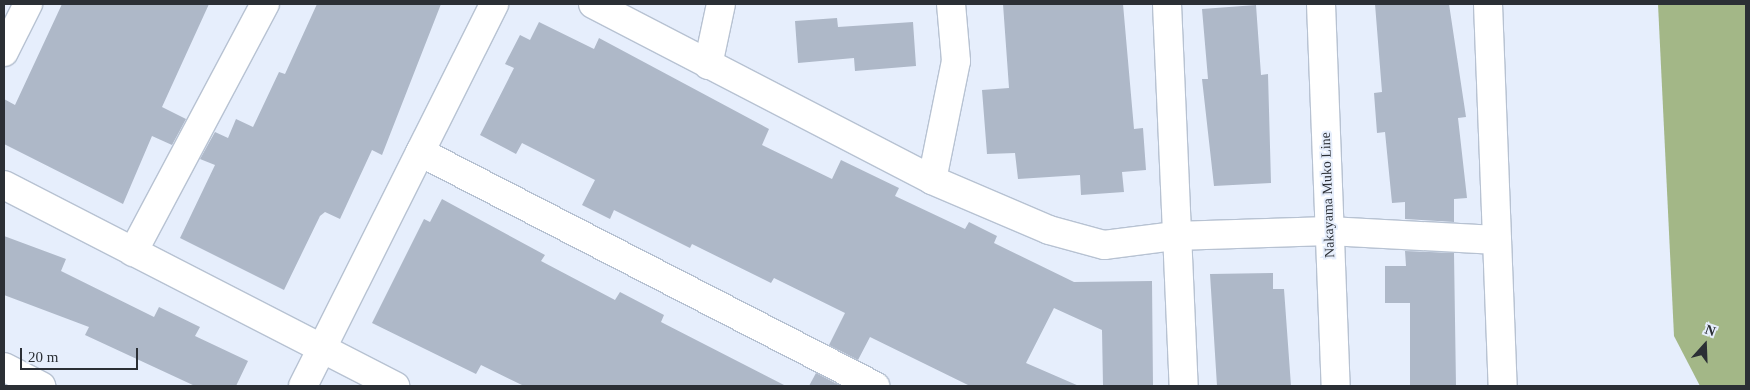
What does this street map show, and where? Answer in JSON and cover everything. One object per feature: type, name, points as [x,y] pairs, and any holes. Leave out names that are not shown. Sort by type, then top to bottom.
[{"type":"street","points":[[4,52],[28,4]]},
{"type":"street","points":[[133,252],[265,4]]},
{"type":"street","points":[[303,386],[494,4]]},
{"type":"street","points":[[593,4],[932,180],[1049,230],[1104,245],[1175,236],[1330,230],[1497,240]]},
{"type":"street","points":[[708,65],[721,4]]},
{"type":"street","points":[[932,180],[956,61],[951,4]]},
{"type":"street","points":[[1167,4],[1175,236],[1184,386]]},
{"type":"street","name":"Nakayama Muko Line","points":[[1321,4],[1336,386]]},
{"type":"street","points":[[1488,4],[1503,386]]},
{"type":"street","points":[[420,152],[875,386]]},
{"type":"street","points":[[4,185],[395,386]]},
{"type":"street","points":[[4,367],[41,386]]},
{"type":"green space","points":[[1658,4],[1746,4],[1746,386],[1700,386],[1674,336]]},
{"type":"building","points":[[62,4],[209,4],[162,107],[186,119],[172,145],[152,136],[123,204],[4,144],[4,99],[15,105]]},
{"type":"building","points":[[317,4],[441,4],[382,155],[372,150],[340,219],[325,212],[320,216],[284,290],[180,238],[215,165],[200,159],[215,132],[228,138],[236,119],[253,127],[279,72],[285,74]]},
{"type":"building","points":[[1003,4],[1123,4],[1134,129],[1143,128],[1146,170],[1122,172],[1124,192],[1081,195],[1080,175],[1018,179],[1015,153],[987,154],[982,90],[1009,88]]},
{"type":"building","points":[[1375,4],[1449,4],[1466,117],[1458,118],[1467,198],[1454,199],[1454,222],[1405,219],[1405,202],[1392,203],[1385,132],[1377,133],[1374,93],[1382,92]]},
{"type":"building","points":[[1256,5],[1261,75],[1268,74],[1271,183],[1214,186],[1202,79],[1208,79],[1202,9]]},
{"type":"building","points":[[837,18],[838,27],[913,22],[916,66],[855,71],[854,58],[798,63],[795,21]]},
{"type":"building","points":[[539,22],[594,49],[599,38],[769,129],[762,145],[832,179],[841,160],[899,188],[895,196],[965,229],[969,222],[997,236],[994,243],[1074,282],[1152,281],[1153,386],[1103,386],[1102,330],[1054,308],[1026,363],[1079,386],[970,386],[870,337],[858,360],[829,345],[845,313],[774,278],[771,283],[692,244],[690,248],[614,210],[610,219],[582,205],[595,180],[522,143],[516,154],[480,135],[514,68],[505,64],[520,35],[530,40]]},
{"type":"building","points":[[442,199],[545,255],[541,261],[615,300],[620,292],[664,315],[661,322],[786,386],[524,386],[481,365],[476,374],[372,323],[424,219],[430,222]]},
{"type":"building","points":[[4,236],[66,259],[61,271],[154,317],[159,307],[200,327],[195,336],[248,361],[236,386],[195,386],[85,335],[89,327],[4,295]]},
{"type":"building","points":[[1405,251],[1454,253],[1456,386],[1410,386],[1410,303],[1385,303],[1385,266],[1406,266]]},
{"type":"building","points":[[1273,273],[1273,289],[1284,289],[1291,386],[1217,386],[1210,274]]},
{"type":"building","points":[[816,373],[841,386],[809,386]]}]
